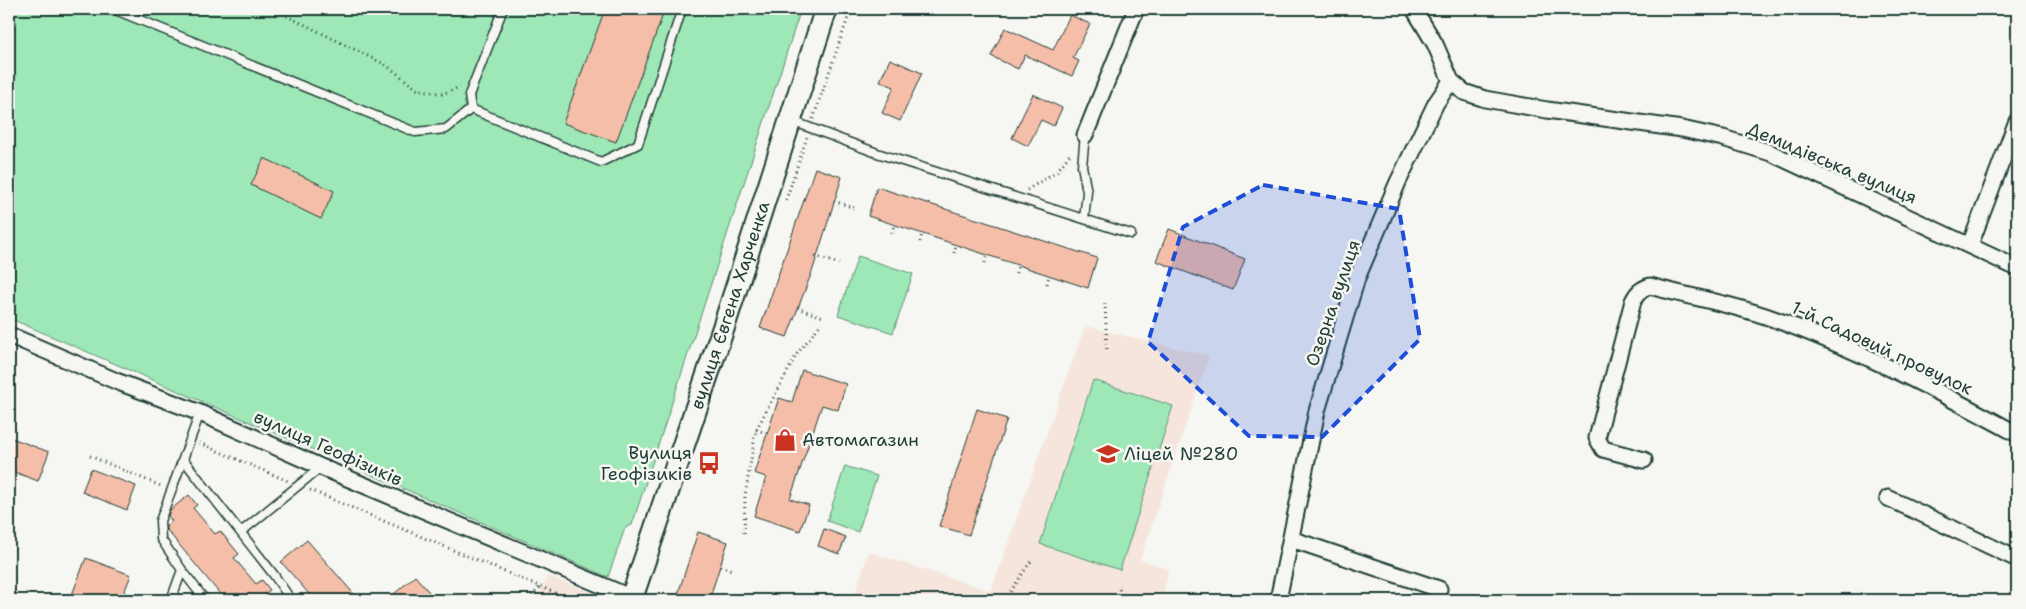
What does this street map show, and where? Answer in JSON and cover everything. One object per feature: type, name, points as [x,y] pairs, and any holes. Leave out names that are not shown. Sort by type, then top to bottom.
[{"type":"main road","name":"вулиця Євгена Харченка","points":[[632,599],[724,326],[826,9]]},
{"type":"street","points":[[1085,135],[1136,9]]},
{"type":"street","points":[[1414,9],[1435,44],[1451,81]]},
{"type":"street","name":"Демидівська вулиця","points":[[1451,81],[1464,92],[1485,99],[1547,110],[1682,129],[1724,138],[1771,153],[2017,268]]},
{"type":"street","name":"Озерна вулиця","points":[[1278,600],[1317,411],[1357,278],[1398,182],[1432,111],[1451,81]]},
{"type":"street","points":[[1970,245],[2017,120]]},
{"type":"street","name":"1-й Садовий провулок","points":[[1644,460],[1603,448],[1596,438],[1633,301],[1643,288],[1650,286],[1769,317],[1825,339],[1956,401],[2017,434]]},
{"type":"street","name":"вулиця Геофізиків","points":[[9,335],[116,381],[200,412],[321,467],[632,599]]},
{"type":"street","points":[[1888,498],[2017,558]]},
{"type":"street","points":[[1291,538],[1439,589],[1436,600]]},
{"type":"lane","points":[[113,9],[415,132],[446,129],[471,109]]},
{"type":"lane","points":[[471,109],[469,95],[503,9]]},
{"type":"lane","points":[[471,109],[601,162],[638,144],[682,9]]},
{"type":"lane","points":[[791,121],[877,153],[1013,198],[1131,234]]},
{"type":"lane","points":[[1084,219],[1087,192],[1082,166],[1085,135]]},
{"type":"lane","points":[[200,412],[160,521],[161,539],[204,600]]},
{"type":"lane","points":[[183,459],[241,532],[291,600]]},
{"type":"lane","points":[[241,532],[321,467]]},
{"type":"lane","points":[[171,600],[182,570]]},
{"type":"path","points":[[274,9],[386,65],[417,89],[442,94],[474,82]]},
{"type":"path","points":[[1013,198],[1058,171],[1085,135]]},
{"type":"path","points":[[834,200],[857,209]]},
{"type":"path","points":[[892,233],[894,225]]},
{"type":"path","points":[[920,242],[922,234]]},
{"type":"path","points":[[954,252],[956,245]]},
{"type":"path","points":[[985,263],[987,255]]},
{"type":"path","points":[[815,256],[839,264]]},
{"type":"path","points":[[1016,273],[1018,265]]},
{"type":"path","points":[[1047,284],[1049,275]]},
{"type":"path","points":[[1105,303],[1107,351]]},
{"type":"path","points":[[797,308],[823,317]]},
{"type":"path","points":[[744,532],[745,496],[756,430],[797,354],[820,325]]},
{"type":"path","points":[[756,430],[767,433]]},
{"type":"path","points":[[190,439],[572,600]]},
{"type":"path","points":[[90,456],[171,490]]},
{"type":"path","points":[[1005,600],[1031,561]]},
{"type":"path","points":[[720,566],[732,570]]},
{"type":"path","points":[[1118,600],[1120,585]]},
{"type":"path","points":[[529,600],[540,586]]},
{"type":"highlighted area","points":[[1263,185],[1399,209],[1420,339],[1322,437],[1249,436],[1148,342],[1183,227]]},
{"type":"shaded area","name":"Ліцей №280","points":[[1085,326],[1209,356],[1140,560],[1169,569],[1162,600],[853,600],[869,552],[991,591]]},
{"type":"shaded area","points":[[548,576],[598,595],[602,600],[535,600]]},
{"type":"green space","points":[[9,9],[801,9],[632,525],[625,528],[608,577],[9,318]]},
{"type":"green space","points":[[858,256],[913,274],[893,333],[838,315]]},
{"type":"green space","points":[[1093,380],[1173,406],[1120,570],[1040,544]]},
{"type":"green space","points":[[845,466],[877,476],[858,532],[827,521]]},
{"type":"building","points":[[605,9],[665,9],[616,142],[563,123]]},
{"type":"building","points":[[1070,15],[1090,24],[1073,58],[1079,61],[1072,76],[1025,55],[1018,69],[991,56],[1005,28],[1053,50]]},
{"type":"building","points":[[890,59],[922,73],[900,121],[882,113],[894,87],[880,81]]},
{"type":"building","points":[[1033,94],[1062,108],[1054,126],[1041,120],[1028,146],[1012,138]]},
{"type":"building","points":[[264,158],[334,191],[321,219],[251,185]]},
{"type":"building","points":[[815,168],[842,177],[813,269],[787,337],[760,328]]},
{"type":"building","points":[[877,187],[1097,258],[1088,288],[868,216]]},
{"type":"building","points":[[1169,229],[1245,259],[1233,290],[1156,261]]},
{"type":"building","points":[[802,370],[846,384],[838,410],[822,405],[790,499],[809,505],[800,531],[754,516],[766,477],[754,473],[779,398],[792,402]]},
{"type":"building","points":[[977,409],[1007,419],[969,535],[939,526]]},
{"type":"building","points":[[9,437],[49,452],[38,481],[9,470]]},
{"type":"building","points":[[91,469],[136,486],[127,510],[82,492]]},
{"type":"building","points":[[189,495],[197,505],[193,508],[215,534],[220,531],[239,554],[234,558],[256,584],[262,580],[270,590],[257,600],[225,600],[166,529],[166,526],[172,521],[168,516],[170,510]]},
{"type":"building","points":[[824,529],[846,537],[839,554],[818,546]]},
{"type":"building","points":[[698,532],[728,542],[709,600],[676,600]]},
{"type":"building","points":[[307,540],[359,600],[314,600],[281,562]]},
{"type":"building","points":[[86,558],[131,575],[121,600],[70,600]]},
{"type":"building","points":[[415,576],[436,600],[387,600]]},
{"type":"place","name":"Автомагазин","points":[[785,440]]},
{"type":"place","name":"Ліцей №280","points":[[1108,454]]},
{"type":"place","name":"Вулиця Геофізиків","points":[[709,463]]}]
